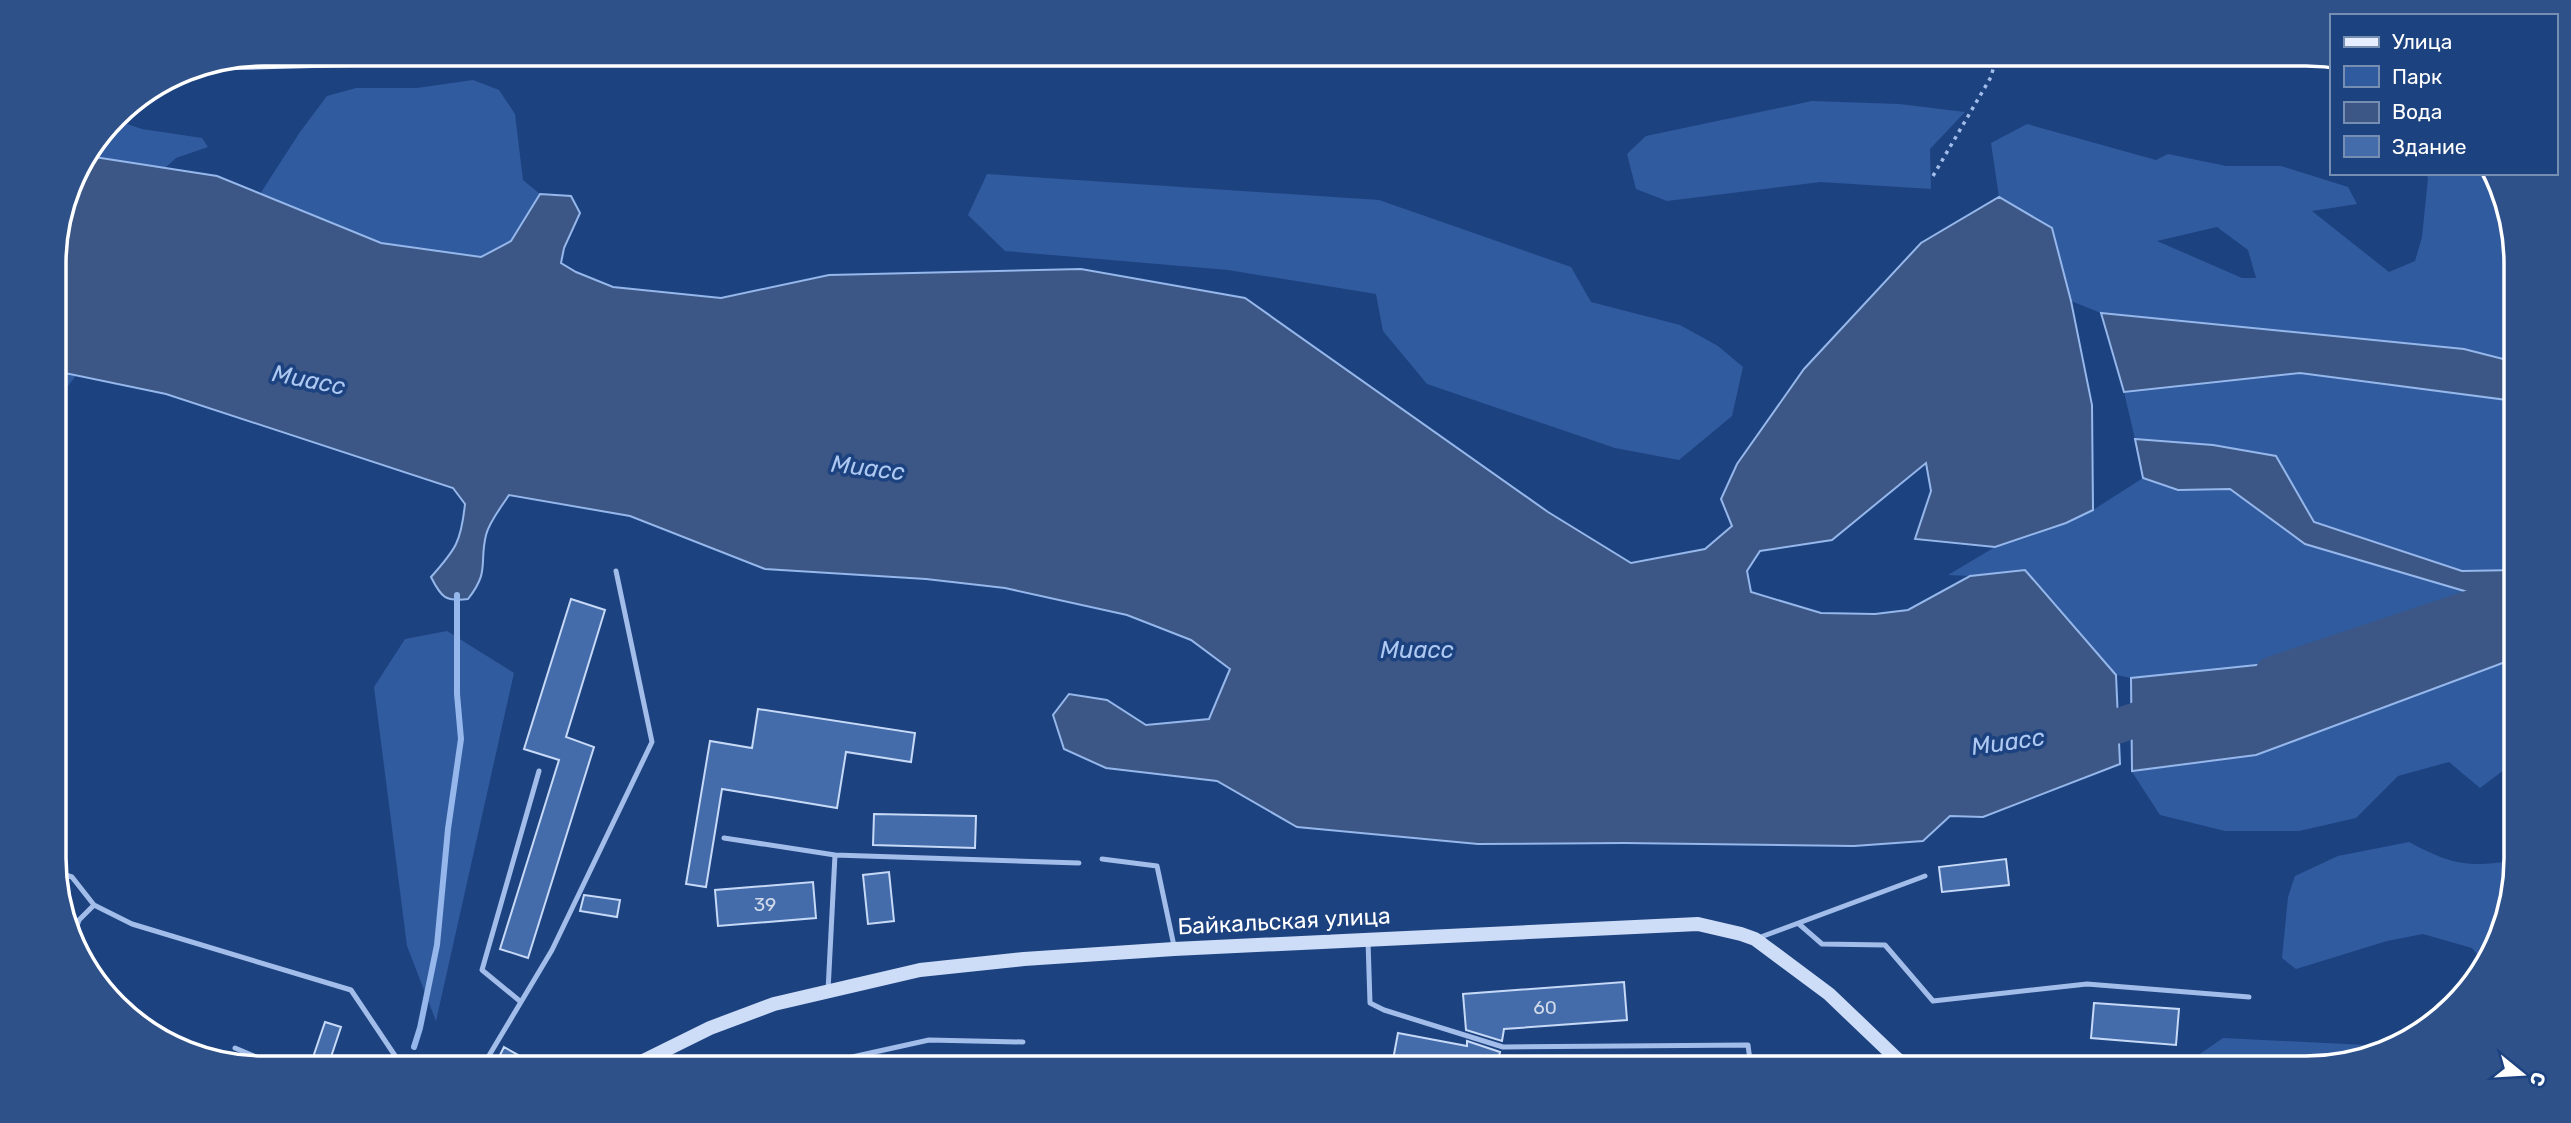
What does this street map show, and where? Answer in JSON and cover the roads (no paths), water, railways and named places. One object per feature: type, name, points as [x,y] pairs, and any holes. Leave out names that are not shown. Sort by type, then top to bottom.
[{"type":"street","name":"Байкальская улица","points":[[653,1056],[710,1028],[774,1004],[920,970],[1024,959],[1174,949],[1698,925],[1741,934],[1755,940],[1820,987],[1894,1056]]},
{"type":"lane","points":[[489,1056],[552,950],[652,742],[616,571]]},
{"type":"lane","points":[[521,1002],[482,970],[539,771]]},
{"type":"lane","points":[[724,838],[835,855],[1079,863]]},
{"type":"lane","points":[[828,991],[835,855]]},
{"type":"lane","points":[[1102,859],[1157,866],[1174,949]]},
{"type":"lane","points":[[67,876],[72,877],[94,905],[132,924],[351,990],[395,1056]]},
{"type":"lane","points":[[1755,940],[1925,876]]},
{"type":"lane","points":[[78,923],[94,905]]},
{"type":"lane","points":[[1799,924],[1822,944],[1885,945],[1933,1000],[2087,984],[2249,996]]},
{"type":"lane","points":[[1368,941],[1370,1003],[1384,1010],[1503,1047],[1748,1045],[1749,1056]]},
{"type":"lane","points":[[857,1056],[929,1040],[1023,1042]]},
{"type":"lane","points":[[235,1048],[254,1056]]},
{"type":"water","name":"Миасс","points":[[98,158],[217,176],[381,243],[481,257],[511,241],[540,194],[571,196],[580,213],[564,248],[561,263],[613,287],[721,298],[829,275],[1081,269],[1245,298],[1548,512],[1631,563],[1705,549],[1732,526],[1721,499],[1737,464],[1804,369],[1921,243],[1999,197],[2052,228],[2071,301],[2092,405],[2093,510],[2066,523],[1995,547],[1915,539],[1931,491],[1926,463],[1832,540],[1760,551],[1747,571],[1751,592],[1821,613],[1875,614],[1908,610],[1970,576],[2025,570],[2116,675],[2120,764],[1983,817],[1950,816],[1923,841],[1854,846],[1478,844],[1297,827],[1217,781],[1106,768],[1064,749],[1053,715],[1069,694],[1107,700],[1146,725],[1209,719],[1230,669],[1191,640],[1127,615],[1005,588],[926,579],[765,569],[630,516],[509,495],[488,530],[482,574],[475,589],[468,599],[449,599],[441,594],[431,577],[452,552],[462,528],[465,504],[453,488],[166,394],[67,373],[67,252],[70,226],[82,189]]},
{"type":"water","points":[[2101,313],[2464,349],[2504,359],[2504,400],[2300,373],[2124,392]]},
{"type":"water","points":[[2135,439],[2213,445],[2276,456],[2314,522],[2462,571],[2504,570],[2504,662],[2256,755],[2132,771],[2131,678],[2344,656],[2488,598],[2305,544],[2230,489],[2178,490],[2143,478]]},
{"type":"waterway","points":[[414,1047],[437,945],[448,829],[461,739],[457,694],[457,595]]},
{"type":"waterway","name":"Миасс","points":[[2272,674],[2478,605]]},
{"type":"waterway","name":"Миасс","points":[[2071,733],[2118,726],[2176,706]]}]
